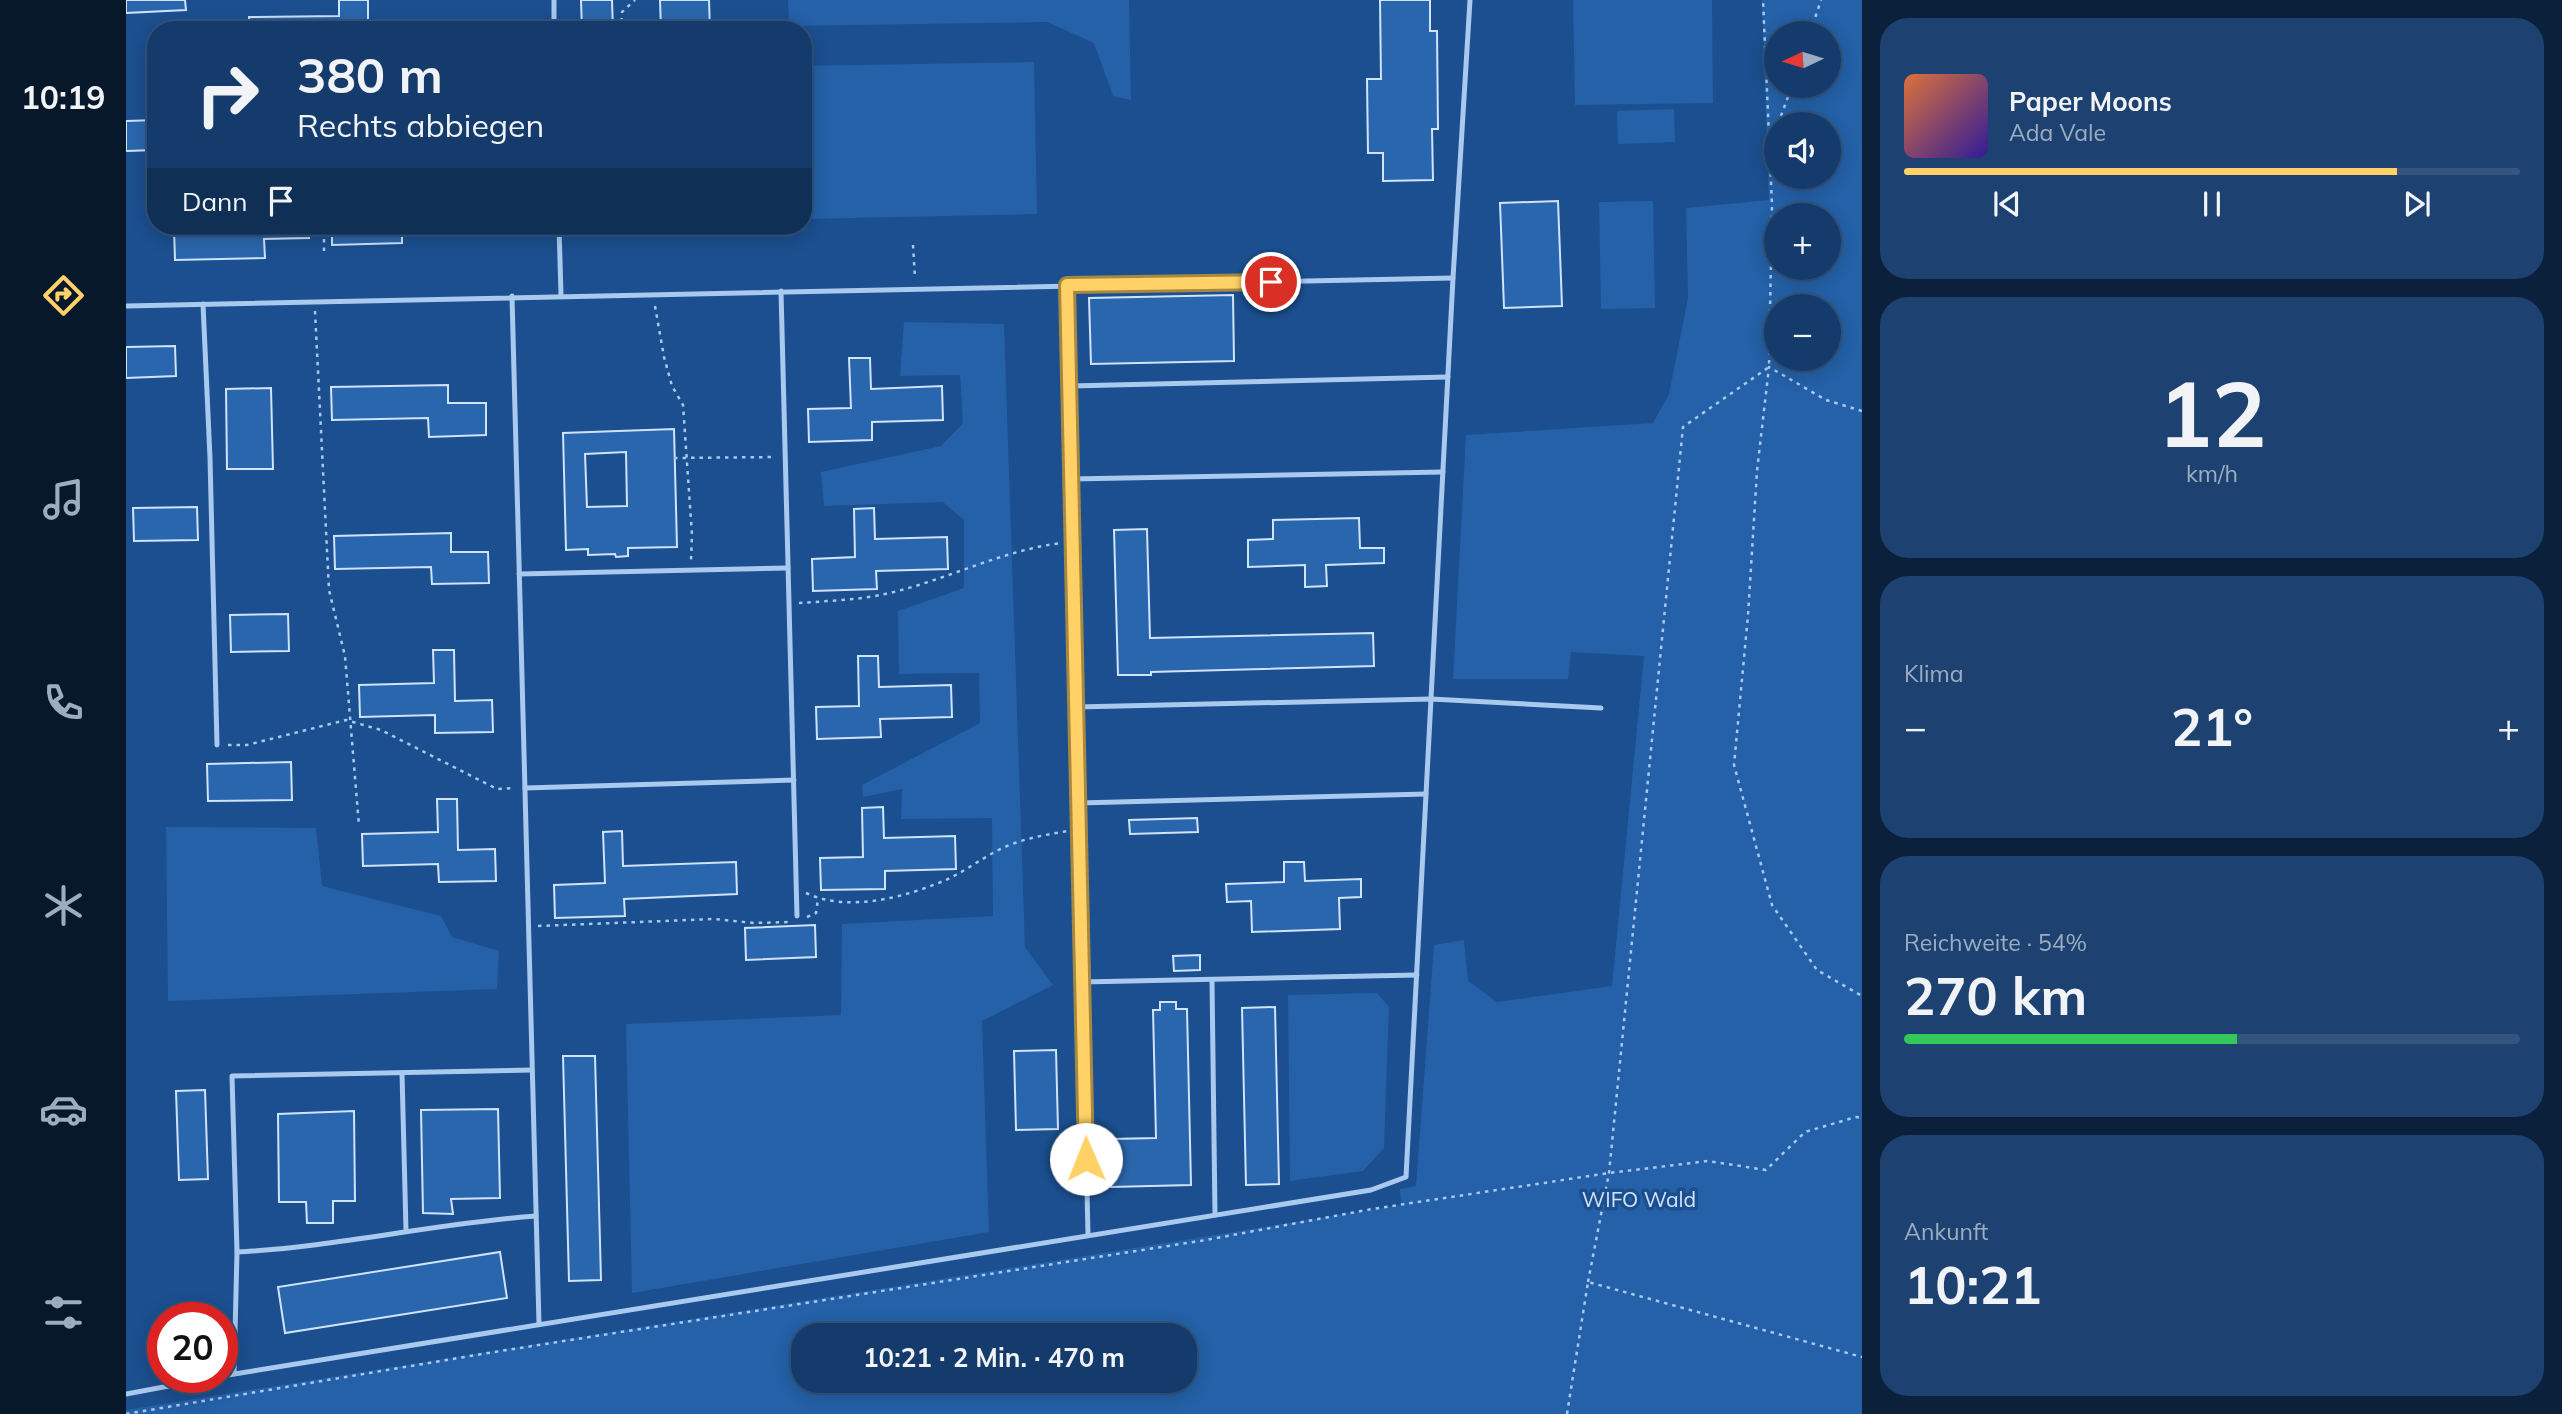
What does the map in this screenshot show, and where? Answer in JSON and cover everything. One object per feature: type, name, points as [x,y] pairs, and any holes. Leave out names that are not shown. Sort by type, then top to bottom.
[{"type":"lane","points":[[554,0],[554,21]]},
{"type":"lane","points":[[238,1373],[1371,1190],[1406,1177],[1470,0]]},
{"type":"lane","points":[[559,235],[561,295]]},
{"type":"lane","points":[[126,306],[1453,278]]},
{"type":"lane","points":[[1067,285],[1088,1235]]},
{"type":"lane","points":[[781,291],[797,916]]},
{"type":"lane","points":[[512,296],[539,1324]]},
{"type":"lane","points":[[203,304],[210,458],[217,745]]},
{"type":"lane","points":[[1070,386],[1448,377]]},
{"type":"lane","points":[[1072,479],[1443,472]]},
{"type":"lane","points":[[519,574],[788,568]]},
{"type":"lane","points":[[1076,707],[1432,699],[1601,708]]},
{"type":"lane","points":[[525,788],[794,780]]},
{"type":"lane","points":[[1079,803],[1426,794]]},
{"type":"lane","points":[[1082,982],[1417,975]]},
{"type":"lane","points":[[1212,979],[1215,1215]]},
{"type":"lane","points":[[236,1302],[232,1076],[532,1070]]},
{"type":"lane","points":[[402,1073],[406,1231]]},
{"type":"lane","points":[[237,1252],[281,1250],[491,1219],[536,1216]]},
{"type":"lane","points":[[126,1394],[147,1390]]},
{"type":"path","points":[[622,21],[622,12],[635,0]]},
{"type":"path","points":[[1763,0],[1768,112]]},
{"type":"path","points":[[1814,21],[1821,0]]},
{"type":"path","points":[[1770,294],[1771,189]]},
{"type":"path","points":[[324,235],[324,251]]},
{"type":"path","points":[[913,245],[915,288]]},
{"type":"path","points":[[653,293],[664,357],[673,386],[683,405],[692,535],[690,570]]},
{"type":"path","points":[[314,302],[329,590],[345,656],[359,826]]},
{"type":"path","points":[[1567,1414],[1609,1173],[1683,427],[1764,370]]},
{"type":"path","points":[[1768,371],[1757,471],[1748,615],[1734,765],[1772,905],[1817,971],[1862,996]]},
{"type":"path","points":[[1777,371],[1826,400],[1862,411]]},
{"type":"path","points":[[674,458],[785,456]]},
{"type":"path","points":[[789,603],[885,594],[1002,555],[1034,547],[1073,542]]},
{"type":"path","points":[[217,745],[247,745],[349,720],[381,730],[497,789],[525,788]]},
{"type":"path","points":[[797,888],[818,899],[836,902],[875,900],[918,890],[949,878],[1013,843],[1045,834],[1079,830]]},
{"type":"path","points":[[528,926],[714,919],[783,923],[816,913],[818,899]]},
{"type":"path","points":[[126,1414],[488,1353],[1206,1240],[1371,1209],[1609,1173],[1709,1161],[1766,1170],[1805,1132],[1856,1117],[1862,1118]]},
{"type":"path","points":[[1588,1282],[1862,1357]]},
{"type":"green space","points":[[788,0],[1129,0],[1131,100],[1113,96],[1094,43],[1047,22],[812,26],[812,21],[789,21]]},
{"type":"green space","points":[[1573,0],[1712,0],[1713,103],[1575,105]]},
{"type":"green space","name":"WIFO Wald","points":[[1762,0],[1862,0],[1862,1414],[126,1414],[126,1410],[1401,1205],[1400,1189],[1416,1186],[1434,945],[1464,940],[1468,981],[1497,1002],[1612,986],[1644,656],[1571,652],[1568,679],[1453,679],[1466,435],[1653,423],[1669,394],[1688,298],[1686,208],[1769,200],[1769,189],[1841,189],[1841,112],[1766,112],[1765,98],[1841,98],[1841,21],[1764,21],[1764,57]]},
{"type":"green space","points":[[1034,62],[1037,214],[812,219],[812,66]]},
{"type":"green space","points":[[1674,109],[1675,142],[1618,144],[1617,111]]},
{"type":"green space","points":[[1653,201],[1655,308],[1601,309],[1599,202]]},
{"type":"green space","points":[[904,322],[1004,324],[1025,947],[1053,985],[982,1021],[989,1232],[632,1293],[626,1024],[841,1015],[842,924],[993,916],[992,818],[901,819],[902,789],[863,797],[862,785],[980,723],[979,673],[899,674],[898,611],[964,588],[964,520],[943,502],[824,506],[821,472],[941,446],[963,423],[960,375],[900,376]]},
{"type":"green space","points":[[166,827],[316,828],[322,886],[441,916],[452,937],[499,951],[497,989],[168,1001]]},
{"type":"green space","points":[[1377,993],[1389,1007],[1384,1148],[1363,1171],[1290,1181],[1288,995]]},
{"type":"building","points":[[126,0],[185,0],[186,10],[126,13]]},
{"type":"building","points":[[339,0],[368,0],[368,21],[249,21],[249,17],[339,16]]},
{"type":"building","points":[[581,0],[612,0],[613,21],[582,21]]},
{"type":"building","points":[[660,0],[709,0],[710,21],[661,21]]},
{"type":"building","points":[[1380,0],[1430,0],[1430,31],[1437,31],[1438,129],[1432,129],[1433,180],[1383,181],[1383,153],[1368,153],[1367,79],[1381,79]]},
{"type":"building","points":[[147,120],[147,150],[126,151],[126,121]]},
{"type":"building","points":[[1558,201],[1562,306],[1504,308],[1500,203]]},
{"type":"building","points":[[174,235],[309,235],[309,238],[264,239],[265,258],[175,260]]},
{"type":"building","points":[[332,235],[402,235],[402,243],[332,245]]},
{"type":"building","points":[[1233,295],[1234,361],[1091,364],[1089,298]]},
{"type":"building","points":[[175,346],[176,376],[126,378],[126,347]]},
{"type":"building","points":[[849,358],[870,358],[871,389],[942,386],[943,420],[872,422],[872,440],[809,442],[808,409],[851,408]]},
{"type":"building","points":[[448,385],[448,403],[486,403],[486,435],[429,437],[428,418],[332,420],[331,387]]},
{"type":"building","points":[[271,388],[273,469],[227,469],[226,389]]},
{"type":"building","points":[[674,429],[677,547],[628,548],[628,556],[616,557],[615,554],[588,555],[588,549],[566,550],[563,433]],"holes":[[[626,452],[627,506],[587,507],[585,454]]]},
{"type":"building","points":[[197,507],[198,540],[134,541],[133,508]]},
{"type":"building","points":[[874,508],[875,539],[947,537],[948,569],[876,571],[877,589],[813,591],[812,559],[855,557],[854,509]]},
{"type":"building","points":[[1359,518],[1360,548],[1384,548],[1384,563],[1326,565],[1327,586],[1305,587],[1305,565],[1248,567],[1248,540],[1273,539],[1273,520]]},
{"type":"building","points":[[1147,529],[1150,638],[1373,633],[1374,666],[1118,675],[1114,530]]},
{"type":"building","points":[[451,533],[451,552],[488,552],[489,583],[432,584],[431,567],[335,569],[334,536]]},
{"type":"building","points":[[288,614],[289,651],[231,652],[230,615]]},
{"type":"building","points":[[433,650],[454,650],[455,701],[492,700],[493,732],[435,733],[435,715],[360,717],[359,685],[434,683]]},
{"type":"building","points":[[858,656],[878,656],[879,687],[951,685],[952,717],[880,719],[881,737],[817,739],[816,707],[859,706]]},
{"type":"building","points":[[291,762],[292,800],[208,801],[207,764]]},
{"type":"building","points":[[437,799],[457,799],[458,850],[495,849],[496,881],[439,882],[438,864],[363,866],[362,834],[438,832]]},
{"type":"building","points":[[883,807],[884,838],[955,836],[956,869],[885,871],[885,889],[821,890],[820,858],[863,857],[862,808]]},
{"type":"building","points":[[1197,818],[1198,832],[1130,834],[1129,820]]},
{"type":"building","points":[[622,831],[623,866],[736,862],[737,894],[624,899],[625,916],[555,918],[554,885],[605,883],[603,832]]},
{"type":"building","points":[[1284,862],[1304,862],[1305,881],[1361,879],[1361,897],[1339,898],[1340,929],[1252,932],[1251,901],[1227,902],[1226,884],[1284,882]]},
{"type":"building","points":[[815,925],[816,957],[746,960],[745,928]]},
{"type":"building","points":[[1200,955],[1200,970],[1174,971],[1173,956]]},
{"type":"building","points":[[1160,1002],[1176,1002],[1176,1009],[1187,1009],[1191,1185],[1111,1187],[1110,1139],[1156,1138],[1153,1010],[1160,1010]]},
{"type":"building","points":[[1275,1007],[1279,1184],[1246,1185],[1242,1008]]},
{"type":"building","points":[[1056,1050],[1058,1129],[1016,1130],[1014,1051]]},
{"type":"building","points":[[563,1056],[595,1056],[601,1280],[569,1281]]},
{"type":"building","points":[[205,1090],[208,1179],[179,1180],[176,1091]]},
{"type":"building","points":[[498,1109],[500,1198],[451,1199],[453,1214],[423,1213],[421,1110]]},
{"type":"building","points":[[354,1111],[355,1201],[333,1201],[333,1223],[307,1223],[306,1202],[279,1202],[278,1114]]},
{"type":"building","points":[[500,1252],[507,1298],[285,1333],[278,1287]]},
{"type":"route","points":[[1086,1159],[1067,285],[1271,282]]}]
